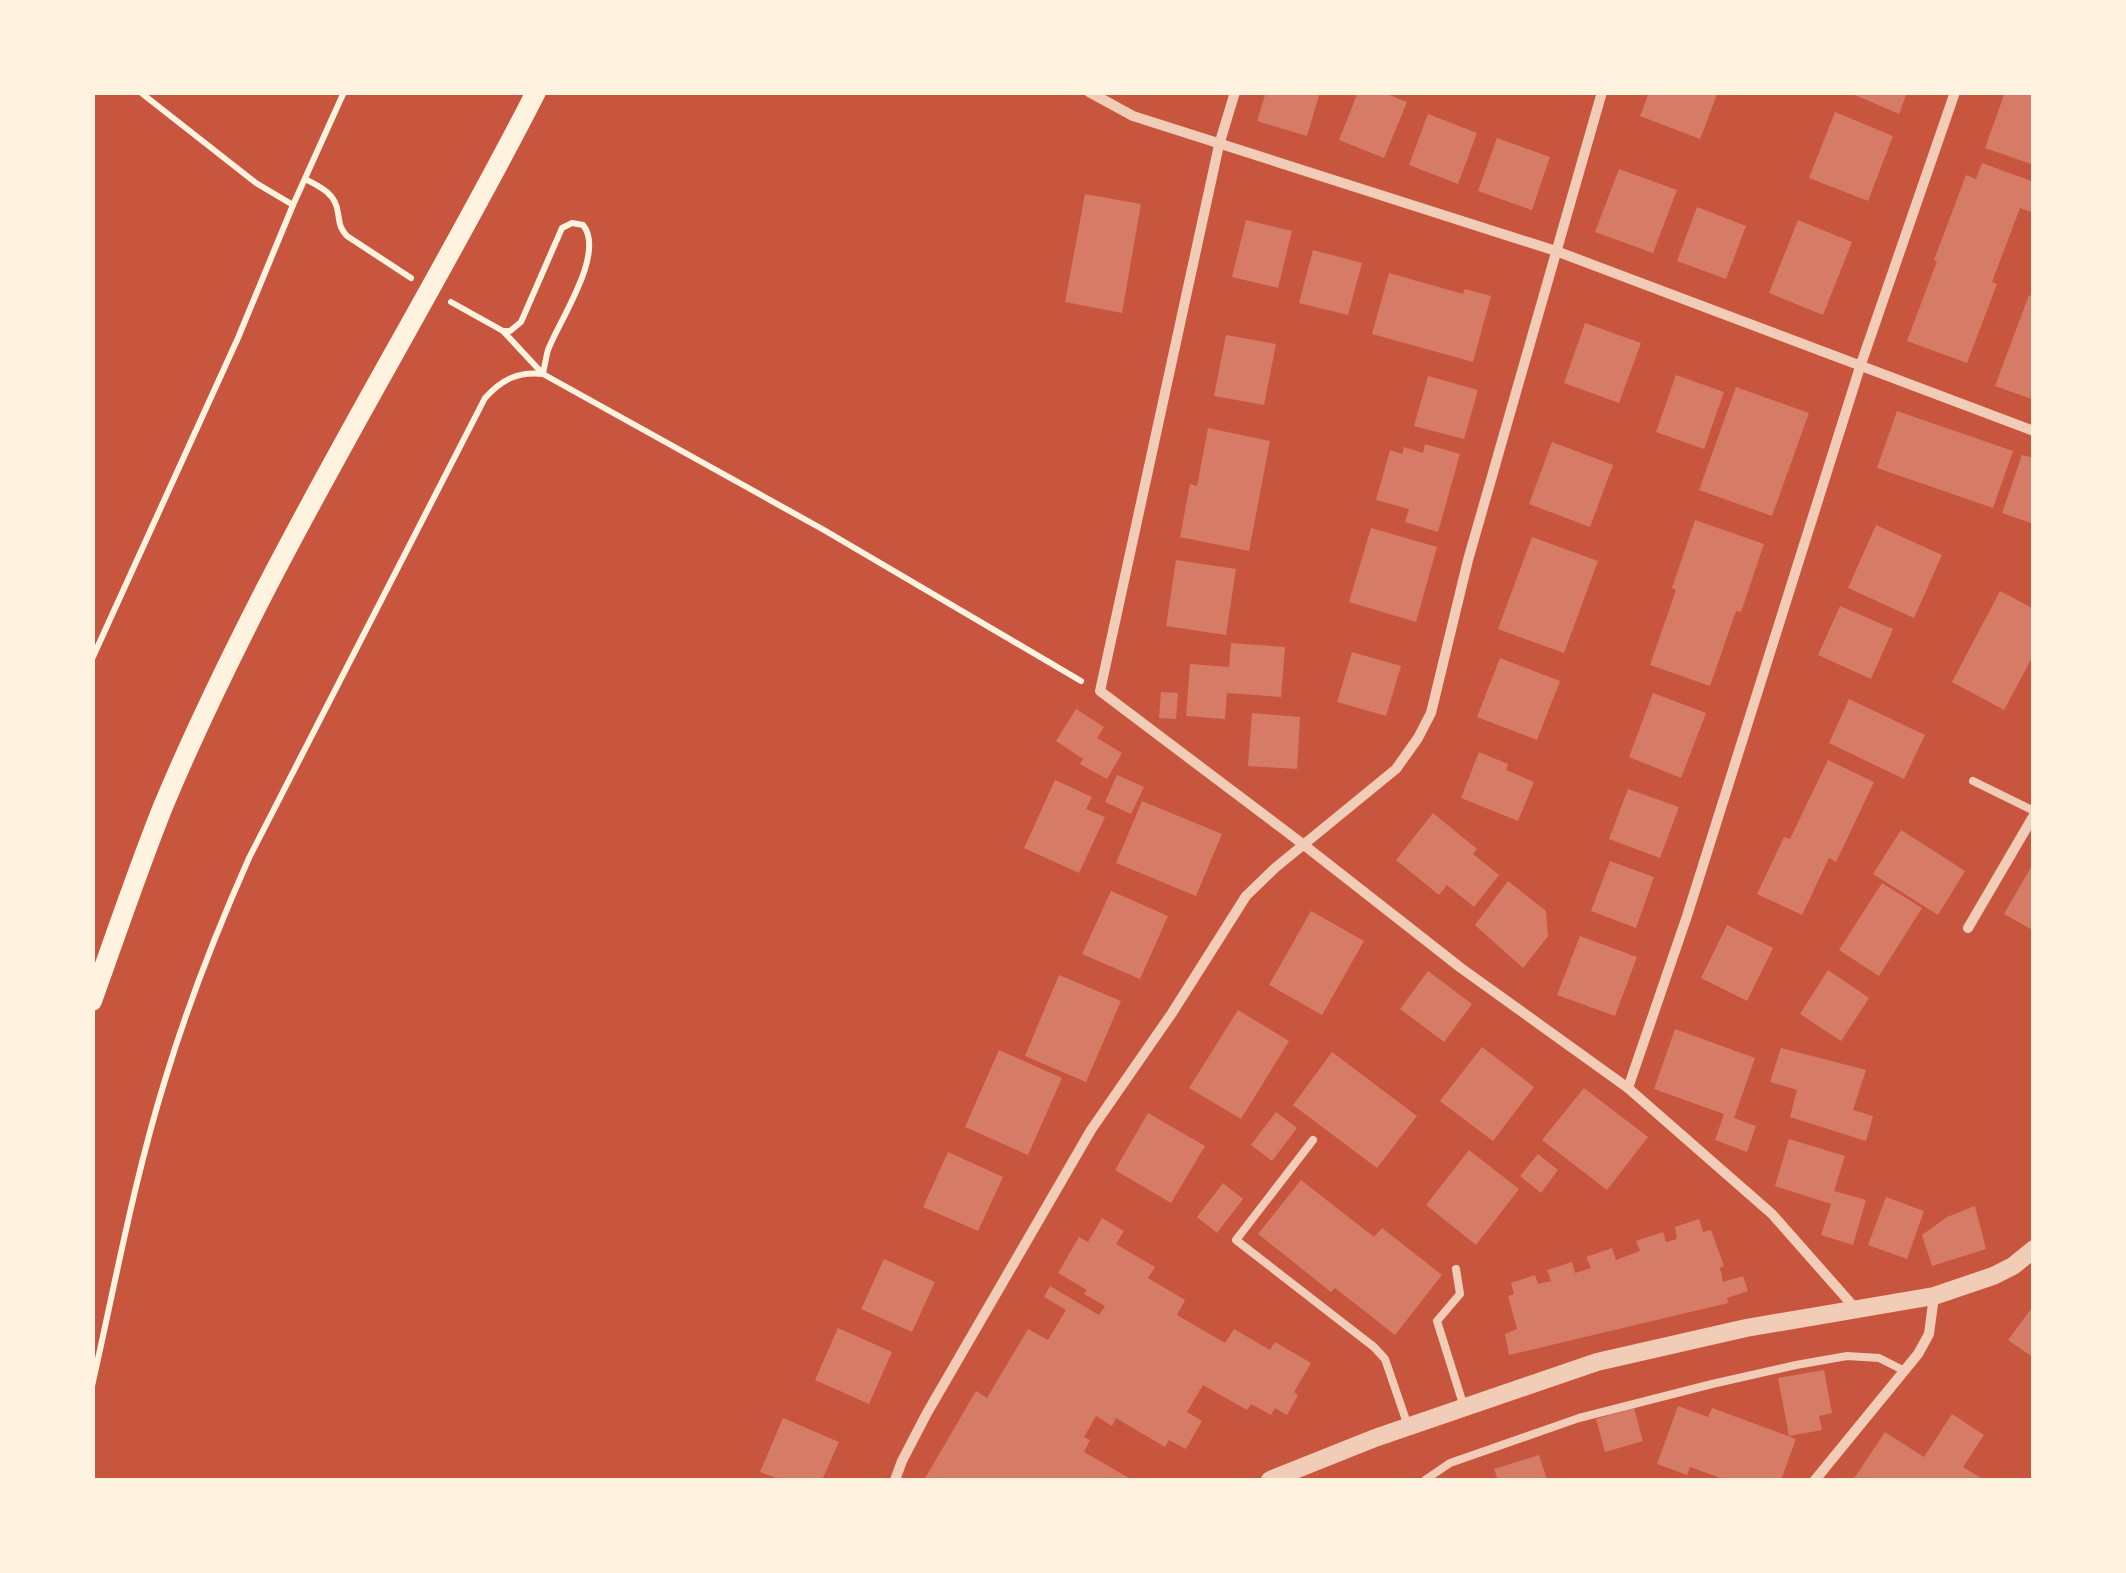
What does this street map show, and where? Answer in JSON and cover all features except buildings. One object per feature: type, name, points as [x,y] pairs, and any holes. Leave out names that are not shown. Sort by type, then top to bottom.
[{"type":"main road","points":[[92,1001],[164,806],[258,604],[536,92]]},
{"type":"street","points":[[1089,92],[1133,116],[1556,251],[2034,431]]},
{"type":"street","points":[[1235,92],[1219,145],[1100,692],[1461,968],[1628,1088],[1772,1214],[1854,1308]]},
{"type":"street","points":[[896,1480],[927,1413],[1092,1130],[1246,896],[1396,769],[1431,713],[1473,542],[1602,92]]},
{"type":"street","points":[[1628,1088],[1687,916],[1860,367],[1954,92]]},
{"type":"street","points":[[1968,928],[2034,813]]},
{"type":"street","points":[[1270,1480],[1408,1426],[1598,1362],[1746,1328],[1934,1296],[1993,1276],[2034,1249]]},
{"type":"street","points":[[1815,1480],[1918,1354],[1929,1334],[1934,1296]]},
{"type":"lane","points":[[1973,781],[2034,813]]},
{"type":"lane","points":[[1313,1140],[1236,1240],[1374,1347],[1385,1359],[1408,1426]]},
{"type":"lane","points":[[1456,1270],[1460,1294],[1436,1321],[1464,1407]]},
{"type":"lane","points":[[1425,1480],[1450,1462],[1580,1418],[1729,1380],[1847,1356],[1878,1358],[1902,1370]]},
{"type":"path","points":[[140,92],[256,183],[293,205]]},
{"type":"path","points":[[92,659],[238,338],[344,92]]},
{"type":"path","points":[[304,179],[335,200],[339,227],[347,236]]},
{"type":"path","points":[[577,224],[589,235],[587,256],[542,374],[503,331],[510,332],[521,322],[558,233],[566,225],[577,224]]},
{"type":"path","points":[[92,1386],[165,1078],[220,922],[485,398],[507,379],[531,372],[542,374],[824,530],[1100,692]]}]
